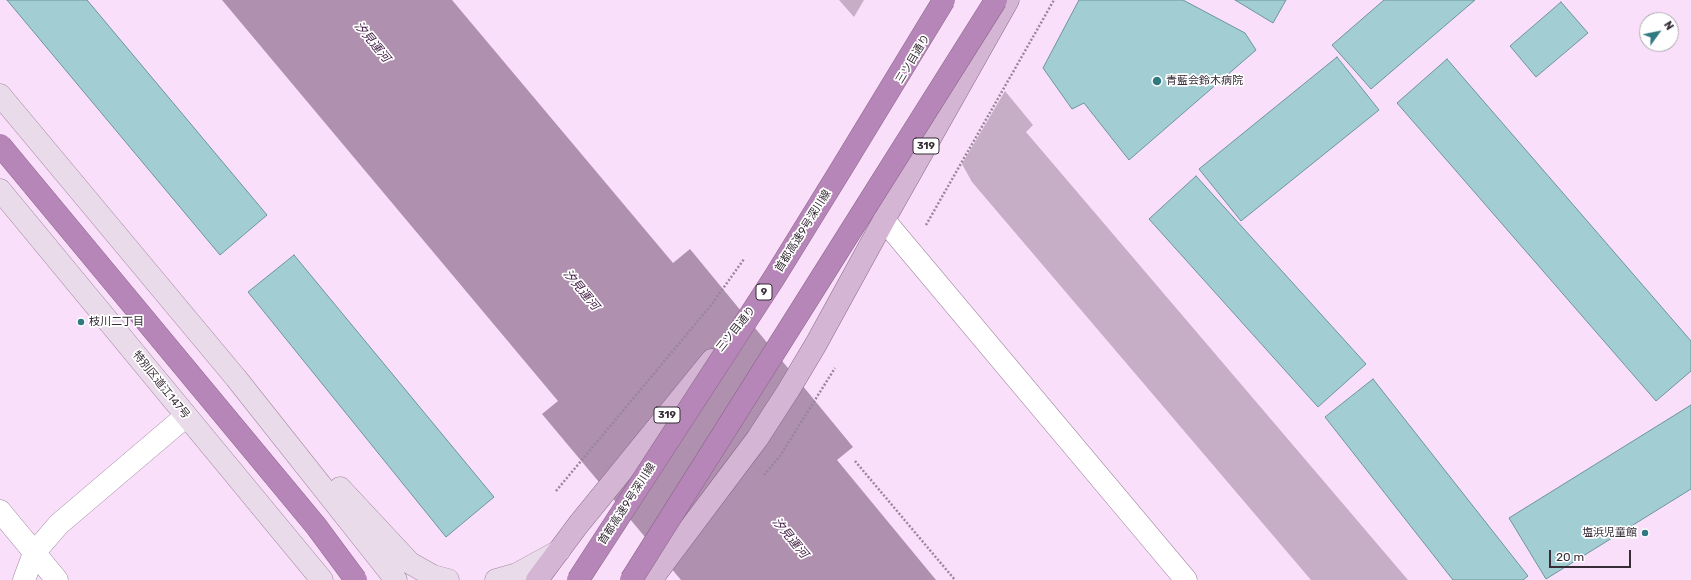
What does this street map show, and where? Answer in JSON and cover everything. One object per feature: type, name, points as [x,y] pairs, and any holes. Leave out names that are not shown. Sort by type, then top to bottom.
[{"type":"highway","name":"首都高速9号深川線","points":[[578,580],[778,271],[944,0]]},
{"type":"highway","points":[[631,580],[996,0]]},
{"type":"highway","points":[[0,145],[311,520],[356,580]]},
{"type":"main road","name":"三ツ目通り","points":[[537,580],[776,280],[872,128],[948,0]]},
{"type":"main road","name":"319","points":[[651,580],[757,439],[792,384],[1008,0]]},
{"type":"street","points":[[0,95],[236,378],[396,580]]},
{"type":"street","name":"特別区道江147号","points":[[0,190],[322,580]]},
{"type":"street","points":[[884,220],[1186,580]]},
{"type":"street","points":[[236,378],[410,563],[433,576],[448,580]]},
{"type":"street","points":[[24,580],[34,552],[59,524],[186,416]]},
{"type":"street","points":[[0,511],[57,580]]},
{"type":"street","points":[[496,580],[517,574],[559,551]]},
{"type":"path","points":[[926,225],[1054,0]]},
{"type":"path","points":[[556,491],[712,304],[744,259]]},
{"type":"path","points":[[855,461],[955,580]]},
{"type":"shaded area","points":[[839,0],[864,0],[854,17]]},
{"type":"shaded area","points":[[1005,91],[1033,125],[1026,132],[1408,580],[1311,580],[972,182],[962,164]]},
{"type":"water","name":"汐見運河","points":[[222,0],[452,0],[673,263],[690,249],[853,447],[837,460],[936,580],[681,580],[542,414],[558,401]]},
{"type":"building","points":[[7,0],[87,0],[267,215],[220,255]]},
{"type":"building","points":[[1079,0],[1183,0],[1245,33],[1256,50],[1129,160],[1084,103],[1072,109],[1043,68]]},
{"type":"building","points":[[1235,0],[1286,0],[1273,23]]},
{"type":"building","points":[[1384,0],[1475,0],[1371,89],[1332,45]]},
{"type":"building","points":[[1561,2],[1588,33],[1536,77],[1510,46]]},
{"type":"building","points":[[1337,57],[1379,110],[1241,221],[1199,169]]},
{"type":"building","points":[[1447,59],[1691,341],[1691,371],[1656,401],[1397,103]]},
{"type":"building","points":[[1196,176],[1366,364],[1318,407],[1149,219]]},
{"type":"building","points":[[294,255],[494,497],[446,537],[248,292]]},
{"type":"building","points":[[1373,379],[1528,576],[1523,580],[1453,580],[1325,417]]},
{"type":"building","points":[[1691,405],[1691,489],[1546,579],[1509,518]]},
{"type":"place","name":"青藍会鈴木病院","points":[[1157,81]]},
{"type":"place","name":"枝川二丁目","points":[[81,322]]},
{"type":"place","name":"塩浜児童館","points":[[1645,533]]}]
